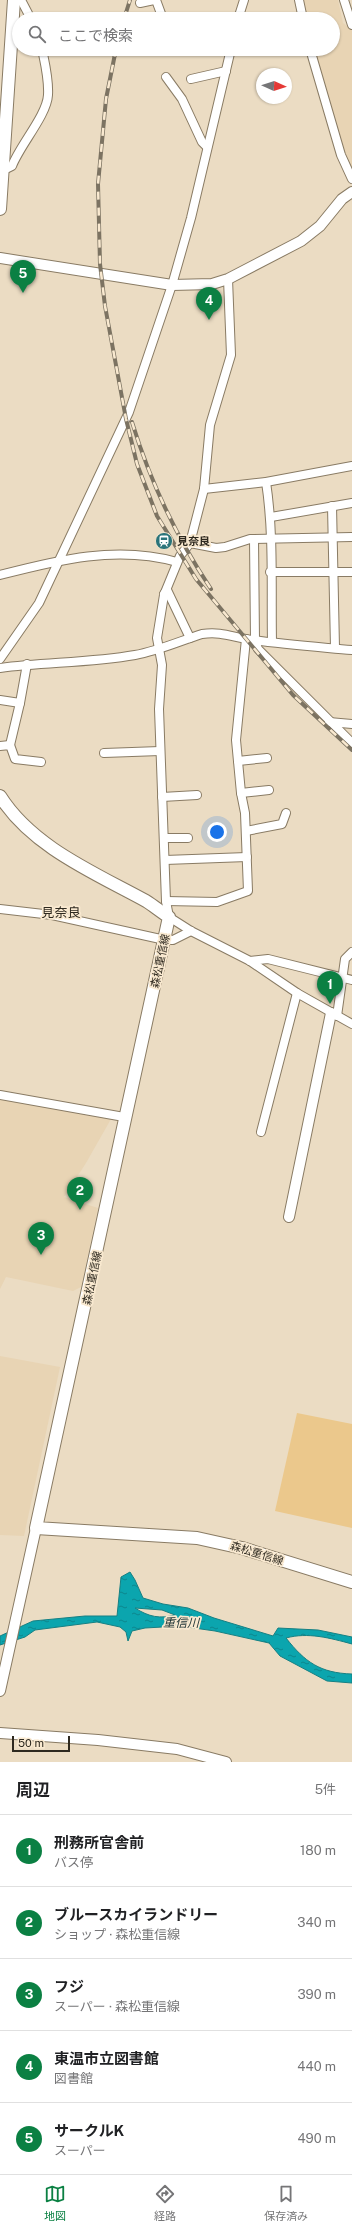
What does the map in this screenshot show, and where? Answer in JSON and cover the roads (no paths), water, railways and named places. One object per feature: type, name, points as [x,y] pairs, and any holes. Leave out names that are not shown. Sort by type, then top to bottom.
[{"type":"main road","points":[[13,12],[14,0]]},
{"type":"main road","points":[[0,209],[12,28]]},
{"type":"main road","points":[[1,801],[21,823],[64,855],[148,902],[169,917]]},
{"type":"main road","name":"森松重信線","points":[[169,917],[124,1117],[110,1193],[36,1528],[158,1534],[205,1539],[242,1548],[352,1582]]},
{"type":"street","points":[[21,0],[27,12]]},
{"type":"street","points":[[140,2],[155,0],[160,12]]},
{"type":"street","points":[[240,12],[244,0]]},
{"type":"street","points":[[299,0],[302,12]]},
{"type":"street","points":[[344,0],[351,23]]},
{"type":"street","points":[[2,171],[12,166],[16,155],[38,119],[48,96],[47,74],[43,56]]},
{"type":"street","points":[[0,659],[39,603],[129,412],[172,285],[229,56]]},
{"type":"street","points":[[312,56],[341,155],[352,179]]},
{"type":"street","points":[[192,79],[226,71]]},
{"type":"street","points":[[166,77],[182,99],[202,142],[207,147]]},
{"type":"street","points":[[0,258],[172,285],[212,284],[228,279],[301,241],[320,226],[342,199],[352,192]]},
{"type":"street","points":[[228,279],[231,355],[210,425],[204,489],[190,543],[180,556],[164,595],[157,638],[162,665],[159,709],[166,860],[166,901],[169,917],[191,931],[250,961],[297,993],[352,1024]]},
{"type":"street","points":[[204,489],[266,482],[352,466]]},
{"type":"street","points":[[266,482],[271,517],[270,572],[272,642]]},
{"type":"street","points":[[271,517],[352,503]]},
{"type":"street","points":[[332,506],[335,648]]},
{"type":"street","points":[[190,543],[225,548],[254,539],[352,537]]},
{"type":"street","points":[[254,539],[255,641],[258,649],[329,722],[352,743]]},
{"type":"street","points":[[0,575],[60,559],[118,555],[143,556],[177,562]]},
{"type":"street","points":[[270,572],[352,572]]},
{"type":"street","points":[[164,595],[167,590],[190,638]]},
{"type":"street","points":[[0,668],[27,664],[77,663],[136,655],[202,634],[225,633],[255,641],[352,650]]},
{"type":"street","points":[[166,901],[217,902],[248,891],[245,813],[241,793],[236,740],[246,639]]},
{"type":"street","points":[[27,664],[10,745],[15,759],[41,762]]},
{"type":"street","points":[[0,700],[20,703]]},
{"type":"street","points":[[329,722],[352,724]]},
{"type":"street","points":[[0,746],[10,745]]},
{"type":"street","points":[[104,753],[160,751]]},
{"type":"street","points":[[238,761],[267,758]]},
{"type":"street","points":[[241,793],[269,790]]},
{"type":"street","points":[[162,797],[197,795]]},
{"type":"street","points":[[246,831],[282,824],[286,813]]},
{"type":"street","points":[[164,838],[188,838]]},
{"type":"street","points":[[166,860],[247,857]]},
{"type":"street","points":[[0,909],[52,915],[165,940],[173,940],[191,931]]},
{"type":"street","points":[[289,1217],[345,959],[352,952]]},
{"type":"street","points":[[250,961],[268,959],[352,980]]},
{"type":"street","points":[[261,1132],[297,993]]},
{"type":"street","points":[[0,1095],[124,1117]]},
{"type":"street","points":[[0,1690],[34,1545],[36,1528]]},
{"type":"street","points":[[0,1733],[98,1740],[177,1749],[226,1762]]},
{"type":"water","name":"重信川","points":[[130,1572],[143,1598],[163,1604],[188,1608],[214,1618],[273,1636],[278,1628],[318,1630],[352,1637],[352,1644],[311,1636],[294,1636],[286,1638],[300,1654],[314,1665],[331,1671],[352,1674],[352,1683],[327,1681],[280,1656],[269,1643],[215,1631],[180,1626],[145,1628],[132,1631],[128,1641],[126,1632],[120,1627],[97,1622],[35,1630],[25,1637],[0,1645],[0,1636],[33,1621],[85,1616],[117,1616],[121,1577]],"holes":[[[135,1608],[162,1610],[175,1615],[159,1617]]]},
{"type":"railway","points":[[126,12],[130,0]]},
{"type":"railway","points":[[115,56],[106,99],[98,184],[100,264],[105,306],[126,419],[137,464],[157,516],[196,579],[293,695],[352,750]]},
{"type":"railway","points":[[132,422],[156,487],[187,550],[211,589]]},
{"type":"place","name":"サークルK","points":[[23,293]]},
{"type":"place","name":"東温市立図書館","points":[[209,320]]},
{"type":"place","name":"見奈良","points":[[164,541]]},
{"type":"place","name":"刑務所官舎前","points":[[330,1004]]},
{"type":"place","name":"ブルースカイランドリー","points":[[80,1210]]},
{"type":"place","name":"フジ","points":[[41,1255]]},
{"type":"district","name":"見奈良","points":[[61,912]]}]
